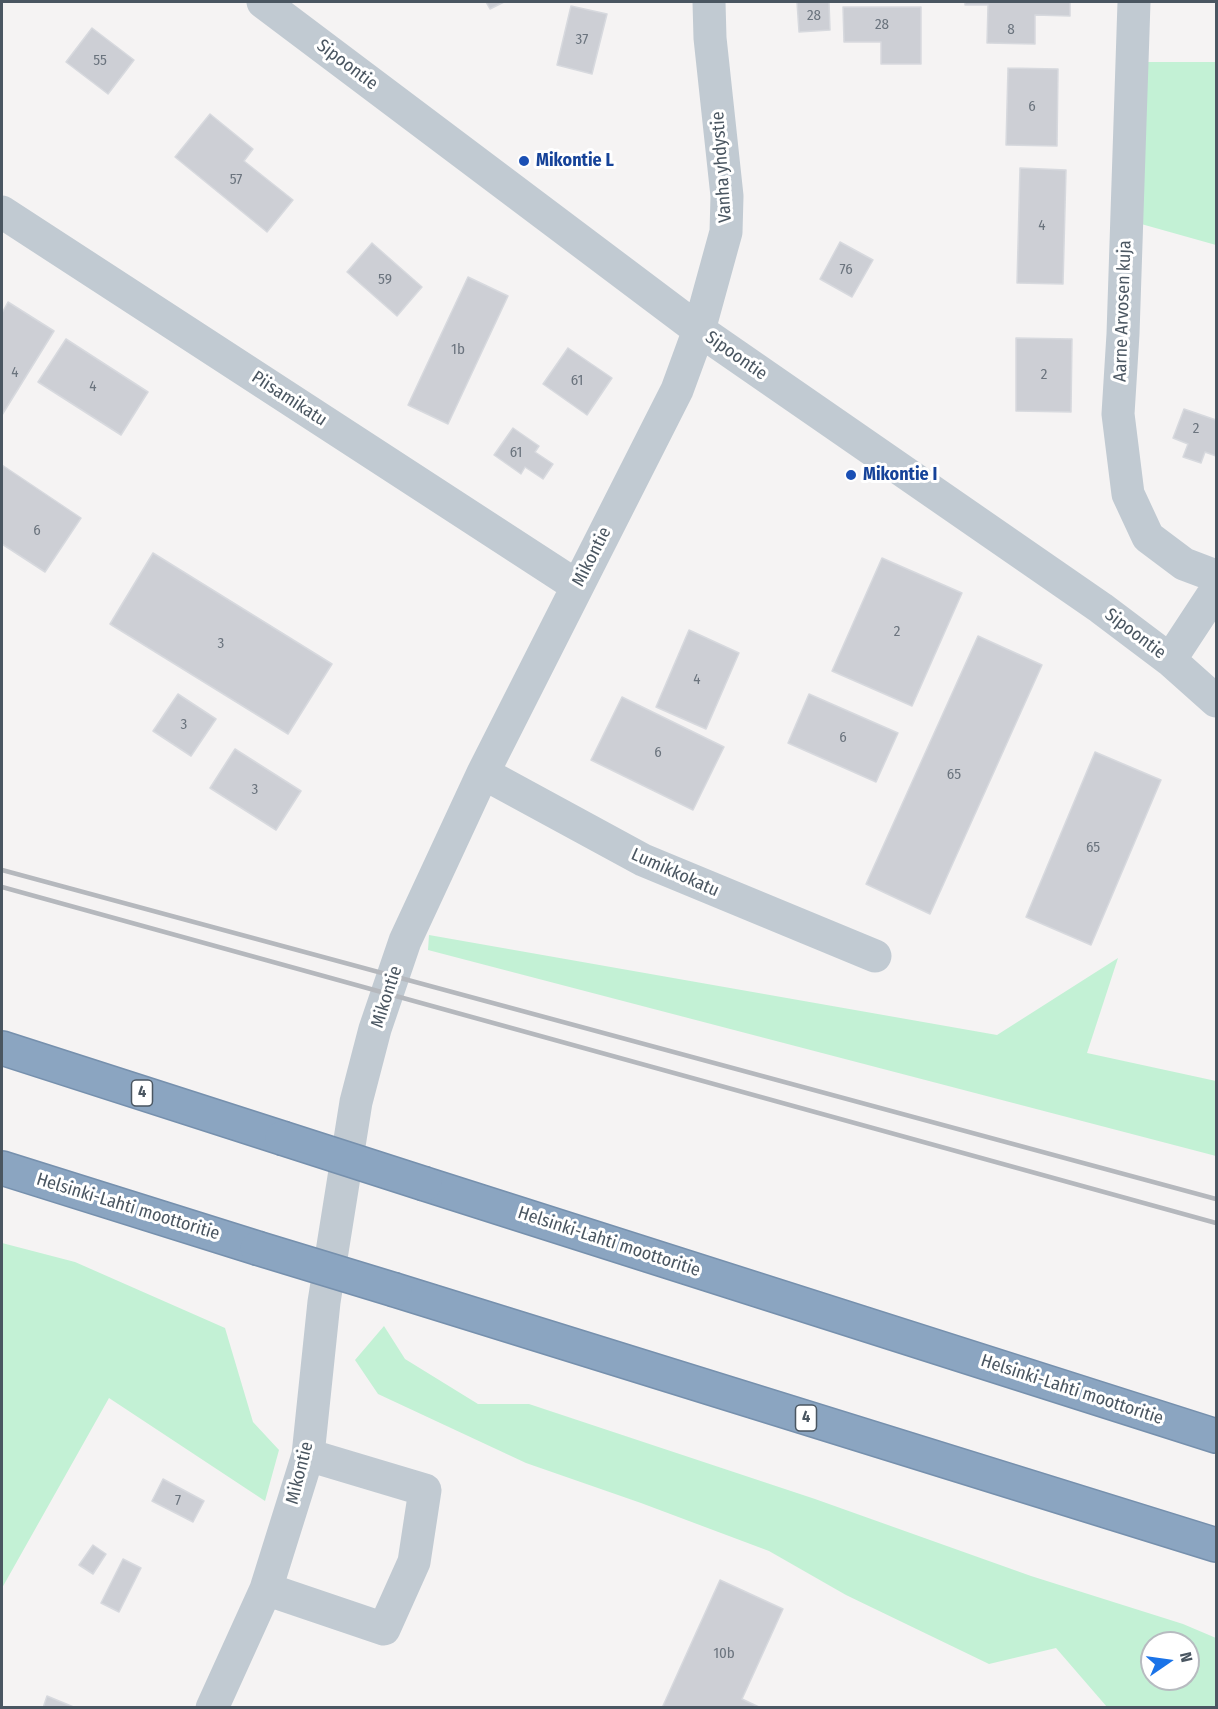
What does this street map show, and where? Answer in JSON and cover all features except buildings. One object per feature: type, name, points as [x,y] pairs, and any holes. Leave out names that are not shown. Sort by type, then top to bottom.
[{"type":"highway","name":"Helsinki-Lahti moottoritie","points":[[2,1048],[1216,1436]]},
{"type":"highway","name":"Helsinki-Lahti moottoritie","points":[[2,1168],[1216,1545]]},
{"type":"street","name":"Sipoontie","points":[[263,2],[699,330],[1101,608],[1170,660],[1216,701]]},
{"type":"street","name":"Vanha yhdystie","points":[[699,330],[726,231],[727,196],[710,38],[709,2]]},
{"type":"street","name":"Aarne Arvosen kuja","points":[[1134,2],[1123,334],[1118,414],[1128,494],[1148,537],[1184,564],[1216,576]]},
{"type":"street","name":"Piisamikatu","points":[[2,212],[577,586]]},
{"type":"street","name":"Mikontie","points":[[212,1707],[266,1590],[308,1455],[324,1302],[356,1102],[375,1029],[405,941],[483,773],[677,390],[699,330]]},
{"type":"street","points":[[1170,660],[1216,590]]},
{"type":"street","name":"Lumikkokatu","points":[[483,773],[643,860],[875,956]]},
{"type":"street","points":[[266,1590],[384,1629],[414,1562],[425,1490],[308,1455]]},
{"type":"green space","points":[[1132,62],[1216,62],[1216,245],[1127,220]]},
{"type":"green space","points":[[429,935],[997,1035],[1118,958],[1087,1053],[1216,1081],[1216,1156],[428,950]]},
{"type":"green space","points":[[2,1243],[75,1262],[225,1328],[253,1422],[279,1450],[265,1501],[109,1398],[2,1588]]},
{"type":"green space","points":[[384,1326],[405,1359],[478,1404],[529,1404],[815,1499],[1031,1576],[1200,1631],[1140,1631],[1140,1691],[1200,1691],[1200,1631],[1216,1638],[1216,1707],[1107,1707],[1056,1648],[989,1664],[846,1595],[769,1551],[526,1463],[378,1394],[355,1360]]},
{"type":"railway","points":[[2,870],[1216,1199]]},
{"type":"railway","points":[[2,887],[1216,1223]]},
{"type":"place","name":"Mikontie L","points":[[524,161]]},
{"type":"place","name":"Mikontie I","points":[[851,475]]}]
